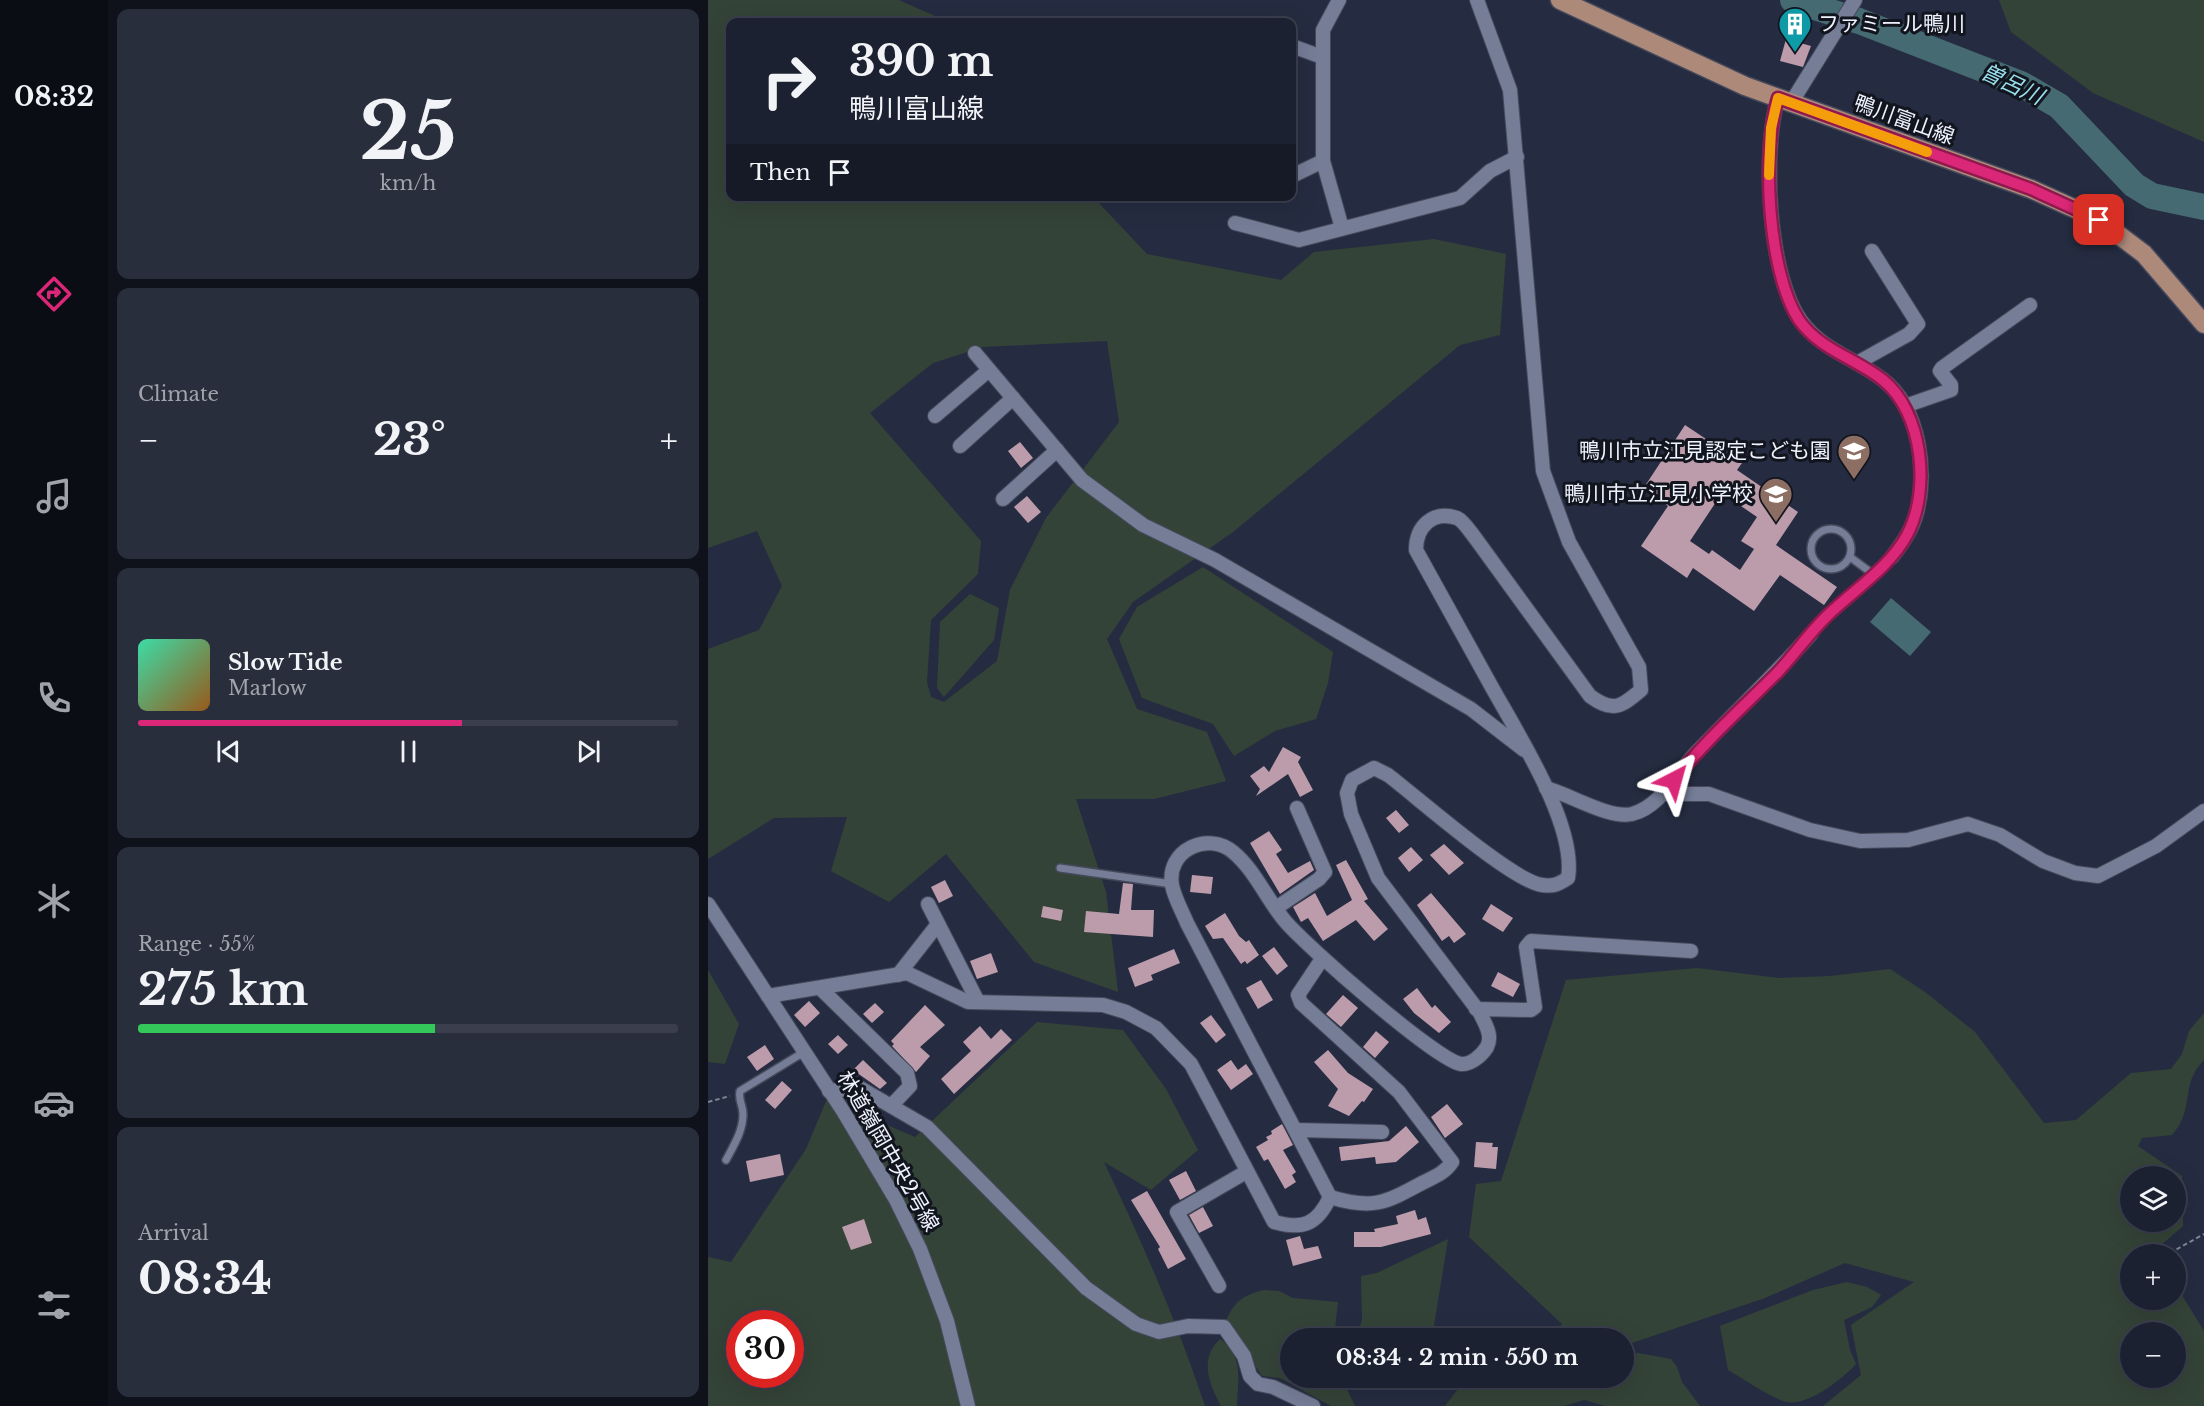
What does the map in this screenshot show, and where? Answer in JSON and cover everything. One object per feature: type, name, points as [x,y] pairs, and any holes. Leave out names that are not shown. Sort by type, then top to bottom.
[{"type":"main road","name":"鴨川富山線","points":[[1560,0],[1745,86],[2031,189],[2099,220],[2144,254],[2204,324]]},
{"type":"street","points":[[1339,0],[1323,30],[1323,161],[1342,228]]},
{"type":"street","points":[[1322,958],[1298,995],[1301,1003],[1399,1092],[1452,1162],[1440,1174],[1388,1202],[1352,1204],[1330,1197],[1187,923],[1172,884],[1174,867],[1183,852],[1198,843],[1216,843],[1232,850],[1242,860],[1285,922],[1322,958],[1412,1033],[1452,1062],[1464,1065],[1476,1059],[1488,1046],[1489,1033],[1476,1009],[1378,878],[1351,814],[1347,793],[1352,780],[1374,768],[1388,774],[1505,867],[1540,885],[1557,885],[1568,878],[1570,862],[1564,834],[1546,788],[1416,550],[1416,536],[1421,527],[1442,516],[1459,519],[1590,696],[1602,705],[1615,707],[1626,702],[1641,690],[1640,667],[1569,542],[1543,471],[1510,90],[1477,0]]},
{"type":"street","points":[[1852,5],[1784,101],[1771,128],[1769,176],[1776,245],[1788,294],[1799,319],[1815,338],[1892,387],[1905,406],[1918,451],[1921,482],[1912,525],[1892,557]]},
{"type":"street","points":[[1296,47],[1322,57]]},
{"type":"street","points":[[1235,223],[1299,240],[1460,198],[1490,171],[1517,157]]},
{"type":"street","points":[[1296,174],[1323,161]]},
{"type":"street","points":[[1857,363],[1909,334],[1918,324],[1872,251]]},
{"type":"street","points":[[1905,406],[1950,390],[1951,385],[1940,371],[1942,368],[2030,305]]},
{"type":"street","points":[[975,353],[1083,480],[1143,525],[1215,560],[1471,709],[1528,753]]},
{"type":"street","points":[[935,416],[989,370]]},
{"type":"street","points":[[960,446],[1012,398]]},
{"type":"street","points":[[1003,499],[1057,450]]},
{"type":"street","points":[[1546,788],[1571,795],[1616,815],[1634,814],[1663,794],[1696,753],[1779,670],[1811,634]]},
{"type":"street","points":[[1663,794],[1708,794],[1810,830],[1860,841],[1908,840],[1968,824],[2000,835],[2043,861],[2075,873],[2098,876],[2156,846],[2204,811]]},
{"type":"street","points":[[1276,908],[1319,879],[1325,872],[1298,808]]},
{"type":"street","name":"林道嶺岡中央2号線","points":[[708,904],[830,1091],[896,1200],[920,1249],[947,1321],[968,1406]]},
{"type":"street","points":[[928,904],[978,1002]]},
{"type":"street","points":[[898,975],[938,924]]},
{"type":"street","points":[[1476,1009],[1531,1010],[1535,1007],[1527,947],[1531,941],[1691,951]]},
{"type":"street","points":[[768,996],[907,974],[933,983],[968,1002],[1103,1005],[1126,1012],[1155,1028],[1191,1064],[1274,1222],[1293,1227],[1308,1224],[1324,1211],[1330,1197]]},
{"type":"street","points":[[820,988],[907,1073],[910,1086],[891,1106]]},
{"type":"street","points":[[830,1091],[860,1088],[927,1127],[1086,1288],[1136,1324],[1159,1332],[1188,1326],[1224,1327],[1244,1356],[1250,1376],[1258,1384],[1273,1387],[1313,1406]]},
{"type":"street","points":[[1296,1130],[1383,1132]]},
{"type":"street","points":[[1219,1286],[1178,1212],[1246,1172]]},
{"type":"lane","points":[[1824,530],[1839,530],[1850,542],[1850,557],[1839,568],[1823,568],[1812,556],[1813,540],[1824,530]]},
{"type":"lane","points":[[1850,557],[1873,574]]},
{"type":"lane","points":[[1811,634],[1892,557]]},
{"type":"lane","points":[[1060,868],[1172,884]]},
{"type":"lane","points":[[726,1160],[741,1130],[743,1111],[738,1098],[740,1091],[804,1052]]},
{"type":"path","points":[[708,1102],[740,1091]]},
{"type":"path","points":[[2186,1244],[2204,1234]]},
{"type":"shaded area","points":[[708,0],[899,0],[939,18],[726,18],[726,201],[1098,201],[1147,254],[1281,280],[1314,252],[1434,239],[1506,254],[1500,335],[1460,345],[1233,532],[1133,602],[1107,639],[1137,709],[1207,732],[1226,781],[1154,799],[1076,799],[1106,892],[1118,992],[1034,962],[946,854],[889,902],[831,871],[847,817],[774,818],[708,859],[708,649],[759,630],[782,586],[757,531],[708,548]],"holes":[[[1107,341],[1119,422],[1046,518],[1010,590],[997,661],[944,702],[931,697],[927,682],[931,620],[978,574],[981,541],[870,413],[933,363],[983,347]]]},
{"type":"shaded area","points":[[1999,0],[2204,0],[2204,142],[2093,93],[2011,32]]},
{"type":"shaded area","points":[[1203,567],[1333,652],[1328,683],[1316,719],[1275,731],[1234,756],[1213,724],[1142,698],[1119,639],[1137,607]]},
{"type":"shaded area","points":[[970,594],[999,608],[994,640],[944,697],[937,688],[940,622]]},
{"type":"shaded area","points":[[1891,598],[1931,632],[1910,656],[1870,622]]},
{"type":"shaded area","points":[[1697,968],[1779,978],[1830,976],[1890,969],[1925,992],[1975,1032],[2044,1123],[2076,1120],[2131,1073],[2171,1069],[2182,1054],[2189,1031],[2204,1013],[2204,1060],[2192,1078],[2184,1115],[2172,1135],[2142,1138],[2138,1146],[2167,1166],[2120,1166],[2120,1232],[2176,1232],[2162,1244],[2120,1244],[2120,1310],[2186,1310],[2186,1302],[2204,1331],[2204,1406],[1823,1406],[1861,1375],[1851,1325],[1914,1282],[1845,1263],[1765,1298],[1634,1342],[1634,1328],[1559,1328],[1562,1324],[1469,1237],[1476,1184],[1501,1181],[1566,980]]},
{"type":"shaded area","points":[[708,970],[739,1024],[725,1064],[708,1062]]},
{"type":"shaded area","points":[[1037,1022],[1123,1030],[1166,1089],[1198,1150],[1151,1190],[1104,1162],[1158,1282],[1205,1406],[708,1406],[708,1257],[731,1262],[806,1149],[827,1099],[915,1137]]},
{"type":"shaded area","points":[[1448,1239],[1434,1328],[1359,1328],[1362,1320],[1361,1276],[1377,1273]]},
{"type":"shaded area","points":[[1847,1282],[1867,1287],[1881,1295],[1872,1307],[1844,1320],[1850,1350],[1856,1364],[1834,1384],[1805,1400],[1787,1402],[1766,1393],[1728,1370],[1720,1326],[1813,1290]]},
{"type":"shaded area","points":[[1264,1290],[1279,1291],[1293,1298],[1338,1302],[1335,1328],[1280,1328],[1280,1378],[1262,1376],[1226,1321],[1232,1308],[1251,1294]]},
{"type":"shaded area","points":[[1220,1339],[1228,1345],[1236,1360],[1238,1369],[1237,1406],[1221,1406],[1210,1380],[1208,1363]]},
{"type":"shaded area","points":[[1634,1354],[1671,1359],[1677,1367],[1682,1382],[1700,1406],[1605,1406],[1584,1400],[1564,1406],[1445,1406],[1459,1388],[1634,1388]]},
{"type":"shaded area","points":[[1298,1388],[1346,1388],[1355,1406],[1331,1406]]},
{"type":"building","name":"ファミール鴨川","points":[[1786,39],[1811,46],[1803,67],[1780,61]]},
{"type":"building","points":[[1685,425],[1742,463],[1737,470],[1798,512],[1776,545],[1837,587],[1824,605],[1780,575],[1754,611],[1693,568],[1687,578],[1641,546],[1668,506],[1643,489]],"holes":[[[1722,493],[1757,517],[1741,541],[1754,549],[1740,570],[1712,550],[1709,554],[1690,541]]]},
{"type":"building","points":[[1020,442],[1033,458],[1021,468],[1008,451]]},
{"type":"building","points":[[1027,496],[1041,512],[1028,523],[1014,507]]},
{"type":"building","points":[[1283,747],[1301,757],[1298,762],[1313,790],[1300,797],[1288,774],[1256,796],[1260,789],[1250,776],[1264,766],[1269,772]]},
{"type":"building","points":[[1396,810],[1409,825],[1399,833],[1386,818]]},
{"type":"building","points":[[1269,831],[1282,850],[1276,854],[1288,873],[1310,861],[1314,870],[1280,894],[1250,843]]},
{"type":"building","points":[[1444,844],[1464,863],[1449,875],[1430,855]]},
{"type":"building","points":[[1411,847],[1423,860],[1409,872],[1398,858]]},
{"type":"building","points":[[1346,860],[1368,899],[1364,901],[1388,929],[1374,941],[1356,920],[1323,941],[1308,918],[1301,922],[1293,907],[1315,893],[1327,916],[1352,900],[1336,865]]},
{"type":"building","points":[[1192,875],[1213,877],[1211,894],[1190,892]]},
{"type":"building","points":[[945,880],[953,896],[939,903],[931,887]]},
{"type":"building","points":[[1123,883],[1133,884],[1131,910],[1154,910],[1153,937],[1084,932],[1086,911],[1119,914]]},
{"type":"building","points":[[1431,893],[1466,934],[1454,943],[1449,936],[1442,941],[1417,905]]},
{"type":"building","points":[[1491,904],[1513,918],[1503,932],[1482,919]]},
{"type":"building","points":[[1043,906],[1063,910],[1061,921],[1041,917]]},
{"type":"building","points":[[1225,913],[1239,936],[1246,942],[1249,940],[1259,955],[1247,964],[1245,961],[1241,964],[1223,938],[1213,939],[1205,926]]},
{"type":"building","points":[[1274,947],[1288,966],[1277,975],[1262,956]]},
{"type":"building","points":[[1174,949],[1180,963],[1151,975],[1153,980],[1135,987],[1128,968]]},
{"type":"building","points":[[991,953],[998,972],[977,979],[970,961]]},
{"type":"building","points":[[1498,972],[1520,984],[1513,997],[1491,986]]},
{"type":"building","points":[[1261,980],[1273,1000],[1258,1009],[1246,988]]},
{"type":"building","points":[[1417,988],[1432,1008],[1435,1005],[1451,1022],[1439,1033],[1414,1013],[1403,999]]},
{"type":"building","points":[[1343,995],[1358,1008],[1341,1027],[1326,1014]]},
{"type":"building","points":[[809,1001],[820,1013],[805,1027],[794,1015]]},
{"type":"building","points":[[875,1003],[884,1012],[872,1023],[863,1014]]},
{"type":"building","points":[[925,1005],[945,1025],[920,1047],[930,1056],[916,1072],[892,1046],[894,1044],[891,1041]]},
{"type":"building","points":[[1211,1015],[1226,1035],[1216,1043],[1200,1023]]},
{"type":"building","points":[[980,1026],[991,1039],[1001,1029],[1012,1040],[954,1094],[941,1079],[971,1051],[963,1042]]},
{"type":"building","points":[[1376,1031],[1389,1042],[1375,1058],[1363,1047]]},
{"type":"building","points":[[838,1035],[848,1045],[838,1054],[828,1044]]},
{"type":"building","points":[[765,1045],[774,1059],[757,1071],[747,1057]]},
{"type":"building","points":[[1328,1050],[1348,1073],[1373,1089],[1364,1102],[1362,1101],[1349,1116],[1328,1106],[1338,1089],[1314,1062]]},
{"type":"building","points":[[863,1060],[887,1083],[880,1089],[853,1070]]},
{"type":"building","points":[[1231,1060],[1238,1070],[1246,1064],[1253,1074],[1231,1090],[1217,1070]]},
{"type":"building","points":[[782,1081],[792,1090],[775,1109],[765,1100]]},
{"type":"building","points":[[1447,1104],[1463,1124],[1445,1138],[1431,1117]]},
{"type":"building","points":[[1282,1124],[1293,1145],[1283,1150],[1296,1172],[1292,1175],[1296,1182],[1285,1189],[1268,1159],[1264,1161],[1256,1147],[1268,1140],[1266,1137],[1272,1134],[1271,1131]]},
{"type":"building","points":[[1406,1126],[1419,1142],[1396,1162],[1376,1164],[1375,1157],[1341,1161],[1339,1147],[1389,1141]]},
{"type":"building","points":[[1476,1142],[1493,1143],[1492,1147],[1498,1147],[1496,1169],[1474,1167]]},
{"type":"building","points":[[780,1154],[784,1175],[750,1182],[746,1161]]},
{"type":"building","points":[[1186,1171],[1196,1191],[1180,1200],[1169,1180]]},
{"type":"building","points":[[1147,1191],[1186,1259],[1168,1269],[1158,1249],[1160,1247],[1131,1200]]},
{"type":"building","points":[[1203,1207],[1213,1226],[1199,1233],[1189,1215]]},
{"type":"building","points":[[1415,1210],[1418,1220],[1426,1217],[1431,1234],[1381,1247],[1354,1247],[1354,1232],[1375,1232],[1374,1229],[1398,1224],[1396,1216]]},
{"type":"building","points":[[864,1219],[872,1243],[851,1250],[842,1227]]},
{"type":"building","points":[[1300,1236],[1304,1249],[1318,1246],[1322,1258],[1293,1266],[1286,1240]]},
{"type":"waterway","name":"曽呂川","points":[[1793,0],[1859,21],[2021,84],[2059,106],[2134,185],[2152,196],[2204,207]]},
{"type":"slow traffic","points":[[1769,175],[1771,128],[1778,98],[1927,152]]},
{"type":"place","name":"ファミール鴨川","points":[[1795,53]]},
{"type":"place","name":"鴨川市立江見認定こども園","points":[[1854,480]]},
{"type":"place","name":"鴨川市立江見小学校","points":[[1776,523]]},
{"type":"route","points":[[1674,780],[1696,753],[1779,670],[1826,617],[1892,557],[1912,525],[1920,498],[1921,466],[1918,451],[1905,406],[1899,396],[1881,379],[1815,338],[1799,319],[1792,306],[1776,245],[1771,209],[1769,176],[1771,128],[1778,98],[2031,189],[2099,220]]}]
